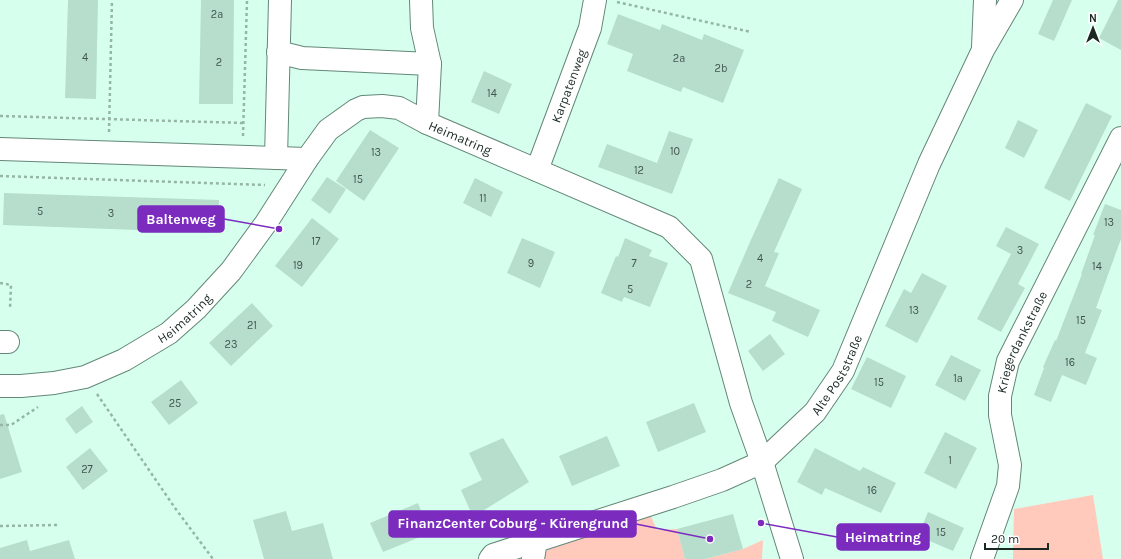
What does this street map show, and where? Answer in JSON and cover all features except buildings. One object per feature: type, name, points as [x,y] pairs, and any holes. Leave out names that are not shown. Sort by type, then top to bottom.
[{"type":"street","points":[[276,158],[280,0]]},
{"type":"street","points":[[421,0],[422,28],[430,64],[427,122]]},
{"type":"street","name":"Alte Poststraße","points":[[983,50],[985,0]]},
{"type":"street","name":"Alte Poststraße","points":[[487,558],[535,550],[722,480],[762,462],[815,412],[843,371],[929,164],[983,50],[1012,0]]},
{"type":"street","name":"Karpatenweg","points":[[536,170],[590,28],[604,1]]},
{"type":"street","points":[[278,52],[302,58],[430,64]]},
{"type":"street","name":"Heimatring","points":[[0,386],[54,383],[85,377],[124,360],[169,334],[196,309],[231,271],[266,223],[307,159],[328,130],[356,110],[363,107],[382,106],[399,108],[427,122],[669,227],[700,259],[741,403],[762,462],[791,558]]},
{"type":"street","name":"Kriegerdankstraße","points":[[982,559],[1008,486],[1010,465],[1000,415],[1000,396],[1008,361],[1121,138]]},
{"type":"street","points":[[0,149],[307,159]]},
{"type":"path","points":[[110,119],[112,0]]},
{"type":"path","points":[[242,157],[247,0]]},
{"type":"path","points":[[604,1],[751,32]]},
{"type":"path","points":[[0,116],[244,123]]},
{"type":"path","points":[[0,176],[267,185]]},
{"type":"path","points":[[0,283],[11,285],[10,309]]},
{"type":"path","points":[[85,377],[175,508],[213,559]]},
{"type":"path","points":[[0,526],[57,525]]},
{"type":"shaded area","points":[[1093,495],[1103,559],[1013,559],[1014,509]]},
{"type":"shaded area","points":[[650,514],[657,530],[677,529],[685,559],[543,559],[550,543]]},
{"type":"shaded area","points":[[763,540],[762,559],[705,559],[743,549]]},
{"type":"place","name":"Baltenweg","points":[[279,229]]},
{"type":"place","name":"Heimatring","points":[[761,523]]},
{"type":"place","name":"FinanzCenter Coburg - Kürengrund","points":[[710,539]]}]
